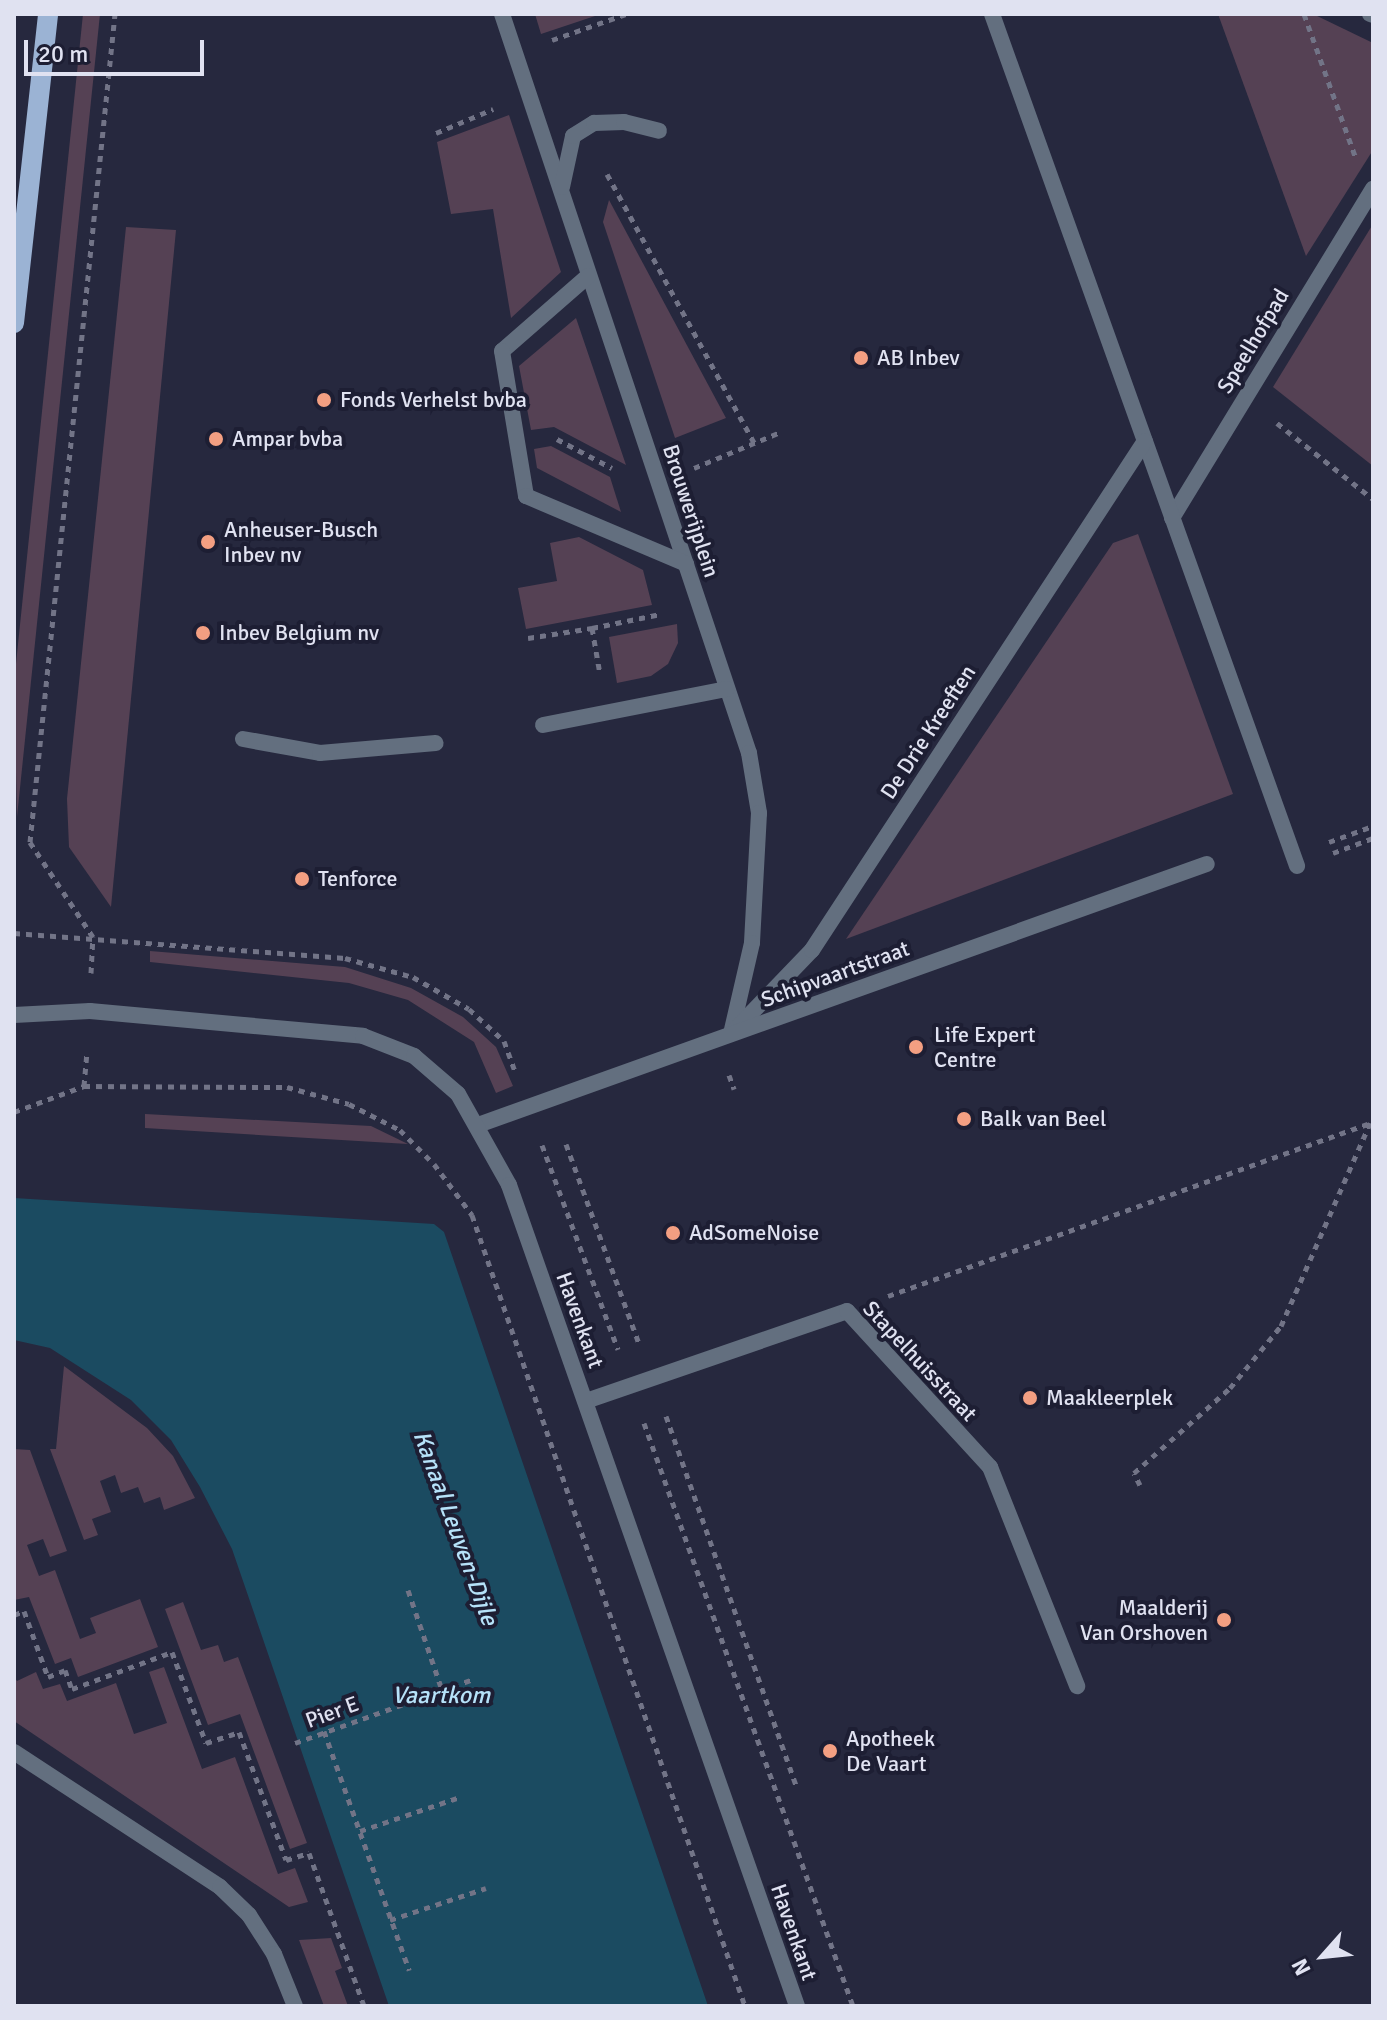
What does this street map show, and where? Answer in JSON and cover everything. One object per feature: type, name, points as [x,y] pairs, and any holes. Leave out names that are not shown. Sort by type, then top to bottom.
[{"type":"main road","points":[[14,323],[48,14]]},
{"type":"street","name":"Brouwerijplein","points":[[502,14],[749,753],[759,813],[752,943],[731,1034]]},
{"type":"street","points":[[992,14],[1297,866]]},
{"type":"street","points":[[562,193],[573,136],[594,123],[624,122],[659,131]]},
{"type":"street","name":"Speelhofpad","points":[[1172,518],[1371,192]]},
{"type":"street","points":[[588,276],[502,351],[526,496],[686,564]]},
{"type":"street","name":"De Drie Kreeften","points":[[731,1034],[812,950],[1145,441]]},
{"type":"street","points":[[543,725],[727,689]]},
{"type":"street","points":[[243,739],[320,753],[436,743]]},
{"type":"street","name":"Schipvaartstraat","points":[[478,1125],[1207,864]]},
{"type":"street","name":"Havenkant","points":[[14,1015],[90,1011],[363,1036],[414,1056],[458,1094],[509,1185],[797,2006]]},
{"type":"street","name":"Stapelhuisstraat","points":[[586,1401],[847,1311],[990,1467],[1077,1686]]},
{"type":"street","points":[[14,1752],[220,1887],[249,1915],[274,1954],[295,2006]]},
{"type":"path","points":[[93,937],[30,842],[115,14]]},
{"type":"path","points":[[1304,14],[1371,192]]},
{"type":"path","points":[[583,130],[754,443]]},
{"type":"path","points":[[1244,397],[1373,499]]},
{"type":"path","points":[[659,482],[778,433]]},
{"type":"path","points":[[528,638],[592,628],[606,712]]},
{"type":"path","points":[[14,933],[345,958],[413,977],[469,1009],[504,1041],[520,1084]]},
{"type":"path","points":[[14,1112],[84,1086],[287,1087],[349,1104],[400,1130],[472,1215],[745,2006]]},
{"type":"path","points":[[847,1311],[1372,1123]]},
{"type":"path","points":[[1140,1485],[1134,1473],[1230,1388],[1281,1326],[1372,1123]]},
{"type":"path","points":[[541,1143],[632,1387],[853,2006]]},
{"type":"path","points":[[566,1144],[797,1789]]},
{"type":"path","points":[[408,1590],[442,1690]]},
{"type":"path","points":[[14,1615],[24,1611],[48,1677],[65,1670],[72,1689],[172,1652],[206,1743],[239,1732],[286,1860],[309,1853],[364,2006]]},
{"type":"path","name":"Pier E","points":[[295,1743],[471,1680]]},
{"type":"path","points":[[324,1731],[409,1970]]},
{"type":"path","points":[[360,1831],[460,1797]]},
{"type":"path","points":[[390,1920],[486,1888]]},
{"type":"shaded area","points":[[83,14],[100,14],[17,817],[14,683]]},
{"type":"shaded area","points":[[535,14],[601,14],[541,34]]},
{"type":"shaded area","points":[[1218,14],[1313,14],[1373,43],[1373,150],[1306,256]]},
{"type":"shaded area","points":[[509,115],[561,272],[511,318],[493,209],[451,214],[437,142]]},
{"type":"shaded area","points":[[609,200],[726,418],[675,438],[603,222]]},
{"type":"shaded area","points":[[1373,224],[1373,466],[1273,387]]},
{"type":"shaded area","points":[[126,227],[176,230],[111,907],[69,847],[67,799]]},
{"type":"shaded area","points":[[576,318],[626,465],[554,427],[531,430],[519,366]]},
{"type":"shaded area","points":[[551,446],[610,477],[621,512],[537,468],[534,449]]},
{"type":"shaded area","points":[[1138,534],[1233,794],[846,939],[1113,543]]},
{"type":"shaded area","points":[[579,537],[643,570],[652,605],[526,629],[518,588],[557,581],[550,543]]},
{"type":"shaded area","points":[[677,624],[678,643],[668,664],[651,676],[617,683],[609,637]]},
{"type":"shaded area","points":[[150,951],[345,967],[411,988],[463,1017],[496,1047],[513,1086],[496,1093],[474,1042],[408,1000],[349,983],[150,962]]},
{"type":"shaded area","points":[[145,1114],[371,1126],[408,1144],[145,1128]]},
{"type":"shaded area","points":[[64,1366],[147,1428],[173,1456],[195,1498],[164,1510],[160,1497],[144,1503],[138,1487],[121,1493],[115,1475],[100,1481],[111,1512],[92,1519],[98,1535],[84,1540],[50,1449],[56,1449]]},
{"type":"shaded area","points":[[14,1449],[30,1450],[67,1551],[50,1557],[43,1539],[27,1545],[39,1576],[55,1570],[80,1639],[96,1633],[90,1618],[140,1599],[158,1647],[78,1677],[71,1658],[55,1664],[29,1597],[14,1600]]},
{"type":"shaded area","points":[[183,1602],[201,1650],[218,1645],[224,1662],[238,1657],[307,1843],[290,1849],[240,1714],[208,1725],[165,1609]]},
{"type":"shaded area","points":[[164,1667],[202,1769],[235,1757],[278,1874],[295,1868],[308,1902],[289,1907],[14,1721],[14,1677],[17,1681],[36,1672],[43,1689],[60,1684],[67,1701],[116,1683],[134,1734],[167,1723],[149,1672]]},
{"type":"shaded area","points":[[331,1938],[342,1968],[335,1971],[348,2006],[324,2006],[299,1940]]},
{"type":"water","name":"Vaartkom","points":[[14,1198],[434,1224],[444,1232],[708,2006],[389,2006],[232,1549],[200,1487],[171,1440],[131,1400],[50,1348],[14,1340]]},
{"type":"place","name":"AB Inbev","points":[[861,358]]},
{"type":"place","name":"Fonds Verhelst bvba","points":[[324,400]]},
{"type":"place","name":"Ampar bvba","points":[[216,439]]},
{"type":"place","name":"Anheuser-Busch Inbev nv","points":[[208,542]]},
{"type":"place","name":"Inbev Belgium nv","points":[[203,633]]},
{"type":"place","name":"Tenforce","points":[[302,879]]},
{"type":"place","name":"Life Expert Centre","points":[[916,1047]]},
{"type":"place","name":"Balk van Beel","points":[[964,1119]]},
{"type":"place","name":"AdSomeNoise","points":[[673,1233]]},
{"type":"place","name":"Maakleerplek","points":[[1030,1398]]},
{"type":"place","name":"Maalderij Van Orshoven","points":[[1224,1620]]},
{"type":"place","name":"Apotheek De Vaart","points":[[830,1751]]},
{"type":"water label","name":"Kanaal Leuven-Dijle","points":[[455,1528]]}]
